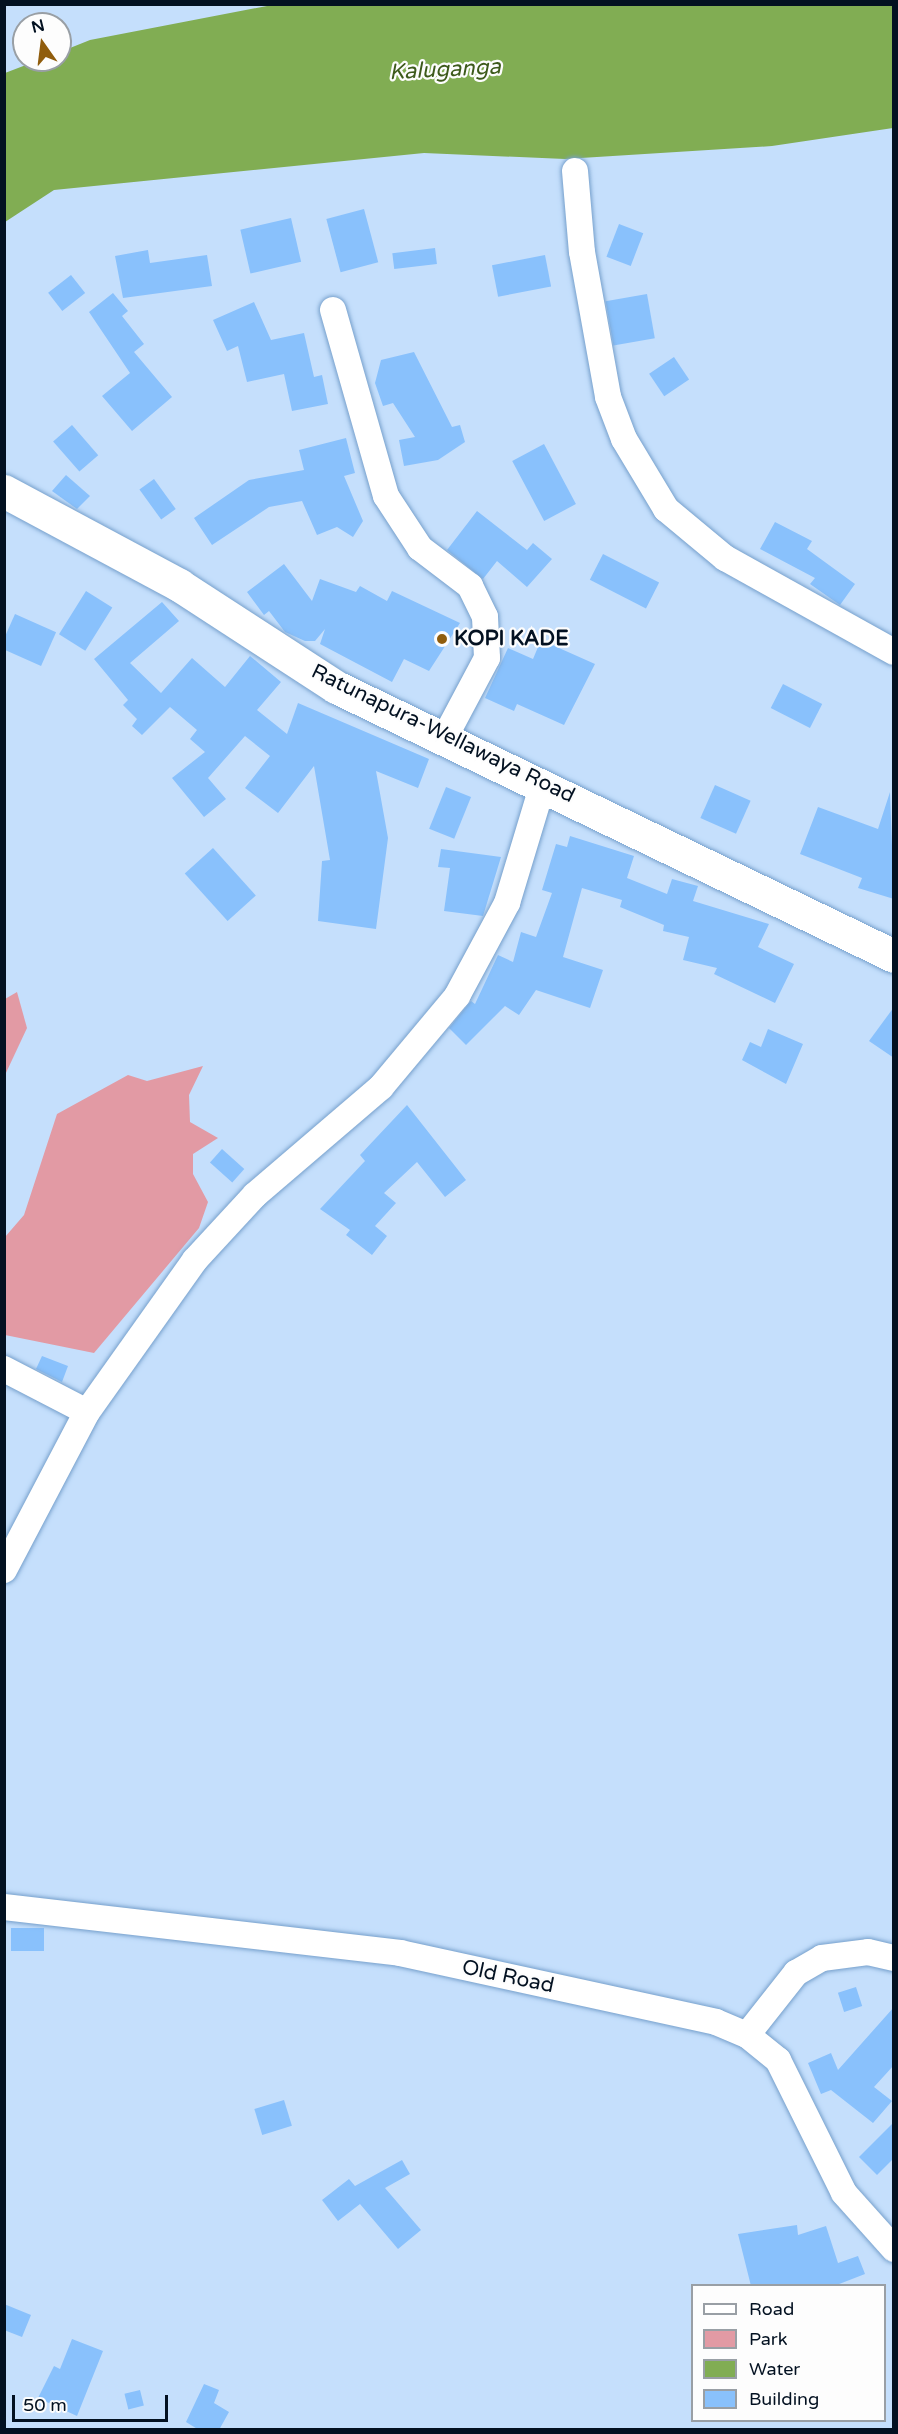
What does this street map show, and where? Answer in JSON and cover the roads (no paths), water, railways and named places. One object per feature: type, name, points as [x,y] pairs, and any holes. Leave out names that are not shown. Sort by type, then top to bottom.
[{"type":"highway","name":"Ratunapura-Wellawaya Road","points":[[4,491],[179,585],[336,687],[543,784],[894,956]]},
{"type":"street","points":[[575,171],[582,252],[608,397],[624,438],[666,509],[725,558],[894,652]]},
{"type":"street","points":[[333,310],[386,496],[420,549],[470,586],[485,617],[487,658],[444,739]]},
{"type":"street","points":[[4,1570],[87,1412],[195,1260],[255,1195],[381,1087],[458,996],[507,903],[543,784]]},
{"type":"street","points":[[4,1369],[87,1412]]},
{"type":"street","name":"Old Road","points":[[6,1909],[400,1953],[716,2022],[747,2035],[778,2060],[844,2193],[894,2249]]},
{"type":"street","points":[[747,2035],[796,1973],[822,1958],[868,1952],[894,1958]]},
{"type":"water","name":"Kaluganga","points":[[893,5],[893,128],[772,146],[565,159],[424,153],[54,190],[5,222],[5,73],[12,70],[72,72],[72,47],[90,40],[267,6]]},
{"type":"place","name":"KOPI KADE","points":[[442,639]]}]
